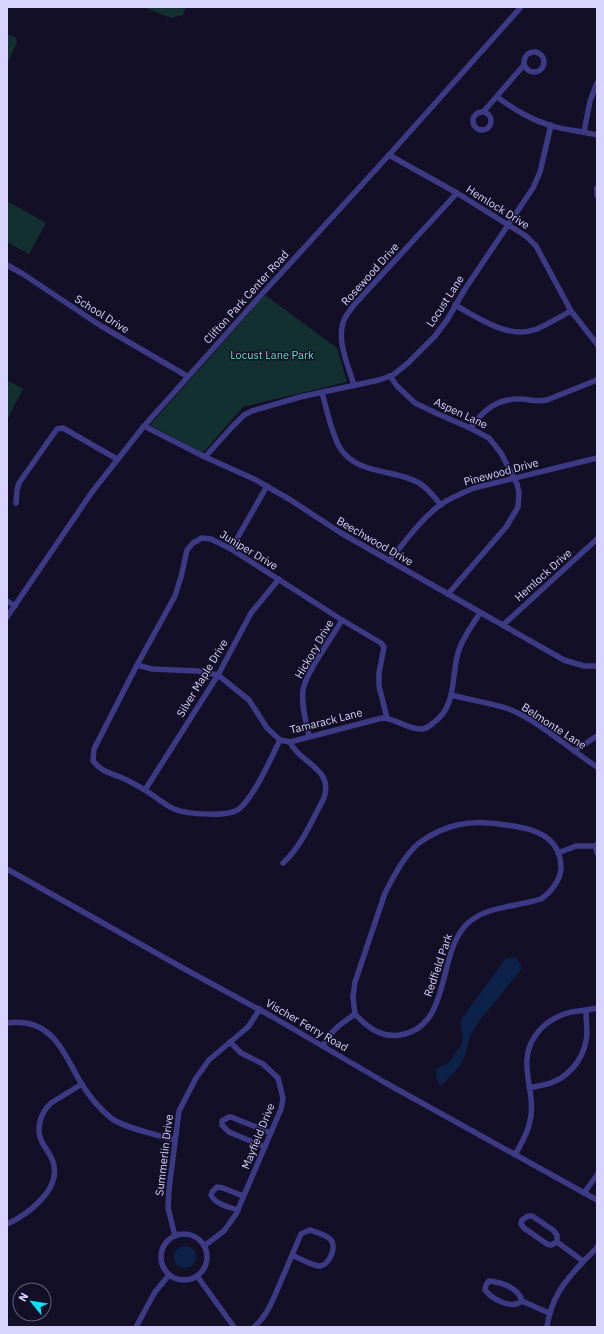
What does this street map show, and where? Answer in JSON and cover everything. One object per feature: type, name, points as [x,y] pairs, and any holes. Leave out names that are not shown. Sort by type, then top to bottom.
[{"type":"street","name":"Clifton Park Center Road","points":[[7,617],[73,520],[117,459],[144,426],[187,376],[389,155],[521,7]]},
{"type":"street","points":[[484,111],[524,65]]},
{"type":"street","points":[[584,132],[590,101],[597,83]]},
{"type":"street","points":[[497,97],[524,115],[551,125],[597,135]]},
{"type":"street","name":"Locust Lane","points":[[206,458],[244,415],[252,411],[300,397],[379,380],[390,376],[408,363],[435,336],[537,180],[551,125]]},
{"type":"street","name":"Hemlock Drive","points":[[389,155],[457,193],[526,236],[536,246],[571,311],[597,344]]},
{"type":"street","points":[[597,188],[597,195]]},
{"type":"street","name":"Rosewood Drive","points":[[354,385],[342,346],[342,325],[345,318],[354,305],[457,193]]},
{"type":"street","name":"School Drive","points":[[7,265],[101,326],[187,376]]},
{"type":"street","points":[[455,304],[488,322],[512,331],[537,329],[571,311]]},
{"type":"street","name":"Aspen Lane","points":[[390,376],[397,386],[415,402],[438,414],[484,434],[495,444],[514,478],[519,494],[518,507],[506,527],[448,594]]},
{"type":"street","points":[[470,428],[481,414],[501,401],[514,399],[535,401],[547,400],[597,380]]},
{"type":"street","points":[[322,393],[334,435],[348,458],[366,467],[398,475],[419,483],[441,505]]},
{"type":"street","name":"Beechwood Drive","points":[[144,426],[206,458],[267,486],[341,533],[564,660],[579,665],[597,666]]},
{"type":"street","points":[[16,503],[19,483],[57,429],[63,428],[117,459]]},
{"type":"street","name":"Pinewood Drive","points":[[389,561],[414,530],[441,505],[474,488],[597,458]]},
{"type":"street","points":[[231,549],[267,486]]},
{"type":"street","name":"Juniper Drive","points":[[145,790],[126,779],[98,768],[93,761],[94,749],[137,665],[175,596],[187,550],[193,543],[202,538],[211,539],[231,549],[342,620],[375,639],[384,647],[379,672],[379,686],[387,718]]},
{"type":"street","name":"Hemlock Drive","points":[[502,625],[597,539]]},
{"type":"street","name":"Silver Maple Drive","points":[[145,790],[218,675],[251,613],[279,579]]},
{"type":"street","points":[[7,601],[15,606]]},
{"type":"street","points":[[387,718],[414,729],[426,728],[440,718],[451,696],[458,654],[462,642],[480,613]]},
{"type":"street","name":"Hickory Drive","points":[[309,736],[303,708],[303,691],[306,679],[342,620]]},
{"type":"street","points":[[137,665],[152,669],[198,671],[218,675],[249,700],[267,728],[280,740]]},
{"type":"street","name":"Belmonte Lane","points":[[451,696],[508,709],[535,723],[597,767]]},
{"type":"street","name":"Tamarack Lane","points":[[145,790],[175,809],[191,813],[228,813],[239,810],[252,793],[280,740],[290,742],[371,720],[387,718]]},
{"type":"street","points":[[574,751],[597,736]]},
{"type":"street","points":[[283,863],[294,853],[327,790],[326,782],[321,773],[294,750],[290,742]]},
{"type":"street","points":[[323,1046],[326,1039],[336,1028],[355,1014],[353,997],[355,982],[383,898],[406,857],[418,844],[438,832],[456,825],[475,822],[495,823],[532,829],[544,835],[552,843],[558,853],[576,846],[597,845],[597,853]]},
{"type":"street","name":"Redfield Park","points":[[355,1014],[365,1025],[373,1030],[390,1035],[402,1034],[419,1028],[432,1014],[450,954],[460,932],[473,919],[485,912],[533,901],[546,895],[555,884],[561,871],[558,853]]},
{"type":"street","name":"Vischer Ferry Road","points":[[7,869],[148,949],[260,1010],[384,1082],[597,1200]]},
{"type":"street","points":[[515,1155],[526,1135],[532,1109],[526,1065],[532,1040],[545,1024],[565,1013],[586,1011],[597,1008]]},
{"type":"street","name":"Summerlin Drive","points":[[175,1236],[168,1208],[179,1112],[188,1093],[209,1060],[248,1027],[260,1010]]},
{"type":"street","points":[[529,1088],[553,1082],[574,1068],[585,1046],[587,1033],[586,1011]]},
{"type":"street","points":[[7,1023],[13,1022],[30,1024],[57,1040],[82,1084],[99,1106],[112,1118],[122,1124],[175,1140]]},
{"type":"street","name":"Mayfield Drive","points":[[204,1246],[224,1231],[232,1222],[281,1109],[283,1098],[278,1078],[263,1064],[240,1053],[230,1042]]},
{"type":"street","points":[[7,1224],[16,1220],[28,1211],[48,1192],[55,1173],[54,1165],[41,1141],[39,1129],[41,1117],[47,1106],[82,1084]]},
{"type":"street","points":[[265,1147],[230,1132],[222,1125],[222,1121],[232,1117],[271,1133]]},
{"type":"street","points":[[584,1193],[597,1175]]},
{"type":"street","points":[[238,1210],[212,1198],[212,1192],[217,1187],[244,1196]]},
{"type":"street","points":[[528,1216],[532,1216],[553,1230],[557,1235],[557,1242],[551,1245],[547,1244],[524,1228],[521,1224],[522,1220],[528,1216]]},
{"type":"street","points":[[254,1327],[270,1306],[301,1234],[310,1230],[330,1238],[333,1243],[333,1250],[328,1260],[319,1266],[292,1255]]},
{"type":"street","points":[[183,1234],[191,1235],[199,1239],[204,1246],[207,1254],[207,1262],[198,1276],[185,1280],[177,1279],[170,1275],[162,1264],[161,1254],[164,1246],[175,1236],[183,1234]]},
{"type":"street","points":[[557,1242],[583,1261]]},
{"type":"street","points":[[547,1327],[549,1313],[563,1284],[583,1261],[597,1249]]},
{"type":"street","points":[[136,1327],[155,1292],[170,1275]]},
{"type":"street","points":[[198,1276],[234,1327]]},
{"type":"street","points":[[489,1281],[500,1283],[517,1291],[521,1296],[522,1301],[519,1304],[513,1305],[502,1301],[489,1295],[485,1290],[486,1285],[489,1281]]},
{"type":"street","points":[[522,1301],[549,1313]]},
{"type":"green space","points":[[143,7],[186,7],[183,15],[171,18]]},
{"type":"green space","points":[[7,34],[15,37],[17,42],[7,64]]},
{"type":"green space","points":[[7,201],[46,223],[29,254],[7,242]]},
{"type":"green space","name":"Locust Lane Park","points":[[265,295],[337,348],[347,382],[243,407],[203,453],[150,425]]},
{"type":"green space","points":[[7,380],[23,389],[7,420]]},
{"type":"water","points":[[506,958],[516,958],[521,964],[521,970],[478,1022],[471,1034],[465,1056],[458,1068],[442,1085],[439,1084],[436,1074],[437,1069],[450,1061],[462,1044],[463,1037],[460,1023],[463,1017]]},
{"type":"water","points":[[185,1246],[193,1249],[196,1257],[193,1265],[185,1268],[177,1265],[174,1257],[177,1249]]}]
